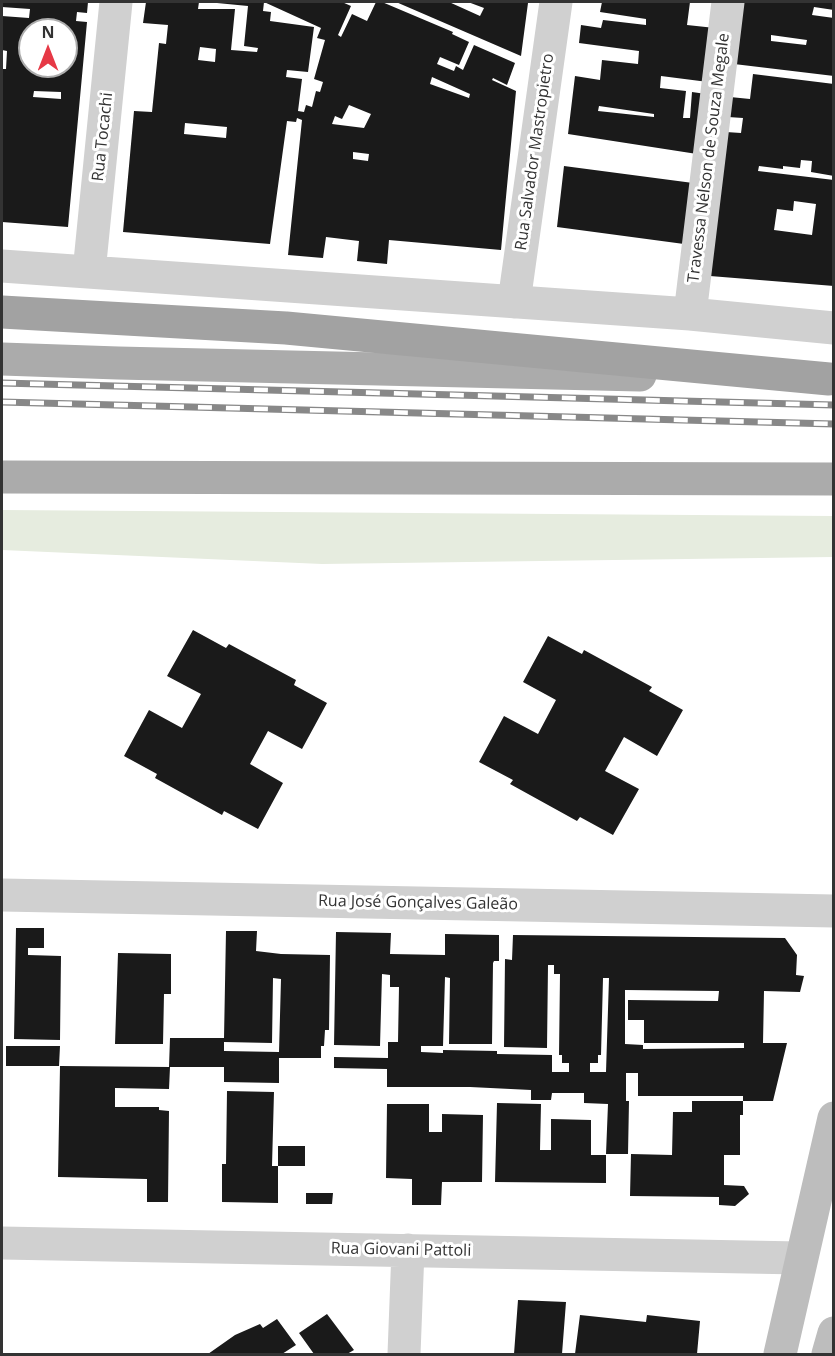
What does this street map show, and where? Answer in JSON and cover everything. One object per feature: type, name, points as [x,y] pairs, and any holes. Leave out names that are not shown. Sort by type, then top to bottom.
[{"type":"highway","points":[[2,312],[286,328],[831,379]]},
{"type":"main road","points":[[2,359],[831,379]]},
{"type":"main road","points":[[2,477],[834,479]]},
{"type":"main road","points":[[780,1354],[800,1258],[834,1118]]},
{"type":"main road","points":[[828,1354],[834,1333]]},
{"type":"street","name":"Rua Tocachi","points":[[89,272],[117,2]]},
{"type":"street","name":"Rua Salvador Mastropietro","points":[[514,302],[556,2]]},
{"type":"street","name":"Travessa Nélson de Souza Megale","points":[[690,314],[728,2]]},
{"type":"street","points":[[2,266],[690,314],[834,328]]},
{"type":"street","name":"Rua José Gonçalves Galeão","points":[[2,895],[834,911]]},
{"type":"street","name":"Rua Giovani Pattoli","points":[[2,1242],[800,1258]]},
{"type":"street","points":[[404,1354],[408,1250]]},
{"type":"shaded area","points":[[2,510],[833,516],[833,557],[322,564],[2,550]]},
{"type":"building","points":[[2,2],[88,2],[87,13],[77,12],[76,18],[29,18],[30,9],[2,7]]},
{"type":"building","points":[[146,2],[199,2],[198,9],[235,9],[231,50],[257,52],[258,48],[244,46],[248,6],[218,2],[264,2],[342,2],[351,6],[338,35],[341,37],[352,14],[367,21],[376,2],[382,2],[453,32],[452,34],[469,42],[459,65],[440,57],[437,64],[454,71],[456,66],[463,70],[474,45],[515,63],[507,85],[493,78],[492,80],[516,91],[501,250],[389,240],[387,264],[357,261],[359,241],[326,237],[323,258],[288,255],[302,120],[297,118],[296,122],[287,121],[270,244],[123,232],[134,111],[152,112],[159,43],[166,44],[168,25],[143,23]],"holes":[[[264,2],[321,28],[317,38],[325,40],[314,79],[323,82],[320,92],[316,91],[312,107],[306,105],[304,112],[298,111],[302,79],[286,77],[287,70],[308,72],[314,27],[270,21],[271,12],[263,11]],[[200,47],[216,49],[215,62],[198,60]],[[432,77],[470,94],[469,98],[430,84]],[[349,105],[371,114],[364,128],[332,124],[335,116],[342,119]],[[185,123],[227,127],[226,138],[184,134]],[[353,152],[369,154],[368,161],[353,159]]]},
{"type":"building","points":[[396,2],[449,2],[480,16],[484,8],[468,2],[528,3],[521,56]]},
{"type":"building","points":[[602,2],[690,2],[687,25],[715,28],[708,82],[661,76],[660,88],[686,91],[683,118],[690,118],[692,92],[706,94],[697,154],[568,134],[575,76],[600,80],[602,60],[638,64],[639,51],[579,43],[581,25],[601,28],[603,20],[646,25],[646,19],[600,12]],"holes":[[[599,106],[654,114],[654,117],[598,111]]]},
{"type":"building","points":[[742,2],[834,2],[834,10],[814,7],[812,15],[834,18],[834,76],[734,64]],"holes":[[[771,35],[807,40],[806,45],[771,41]]]},
{"type":"building","points":[[2,16],[29,18],[18,18],[18,78],[78,78],[78,21],[87,22],[68,227],[2,222],[2,69],[6,69],[7,51],[2,50]],"holes":[[[34,91],[61,92],[61,99],[33,97]]]},
{"type":"building","points":[[753,74],[834,84],[834,176],[811,172],[812,161],[801,160],[800,168],[783,166],[783,169],[759,166],[758,171],[834,180],[834,286],[710,276],[726,132],[741,133],[743,118],[728,117],[730,97],[750,99]],"holes":[[[794,201],[816,204],[812,235],[774,230],[777,209],[793,211]]]},
{"type":"building","points":[[564,166],[693,183],[684,244],[557,227]]},
{"type":"building","points":[[193,630],[226,648],[229,644],[296,680],[294,685],[327,703],[302,749],[268,731],[250,764],[283,783],[258,829],[224,811],[222,815],[155,778],[157,774],[124,756],[149,710],[182,728],[201,694],[167,676]]},
{"type":"building","points":[[548,636],[582,654],[584,650],[652,687],[649,691],[683,710],[657,756],[624,737],[605,771],[639,789],[613,835],[580,817],[577,821],[510,784],[513,780],[479,762],[504,716],[538,734],[556,700],[523,682]]},
{"type":"building","points":[[16,928],[44,928],[44,948],[28,948],[28,955],[61,956],[60,1040],[14,1039]]},
{"type":"building","points":[[226,931],[257,931],[256,951],[330,955],[329,1030],[325,1030],[321,1058],[279,1058],[279,1083],[224,1082],[224,1067],[169,1067],[170,1038],[224,1038]],"holes":[[[273,978],[281,979],[279,1052],[224,1051],[224,1042],[272,1043]]]},
{"type":"building","points":[[336,932],[391,933],[390,954],[445,955],[445,934],[499,935],[499,961],[493,963],[492,1044],[449,1044],[450,978],[445,977],[443,1046],[421,1046],[421,1052],[497,1051],[497,1054],[552,1055],[552,1072],[569,1072],[569,1063],[562,1063],[562,1055],[559,1055],[560,974],[554,974],[554,965],[548,965],[547,1048],[504,1047],[505,959],[512,960],[513,935],[785,938],[797,955],[796,975],[804,976],[800,992],[764,991],[763,1043],[787,1043],[773,1101],[743,1101],[743,1096],[638,1096],[638,1073],[626,1073],[626,1101],[629,1101],[628,1154],[606,1154],[608,1104],[584,1103],[584,1093],[552,1093],[551,1100],[531,1100],[531,1090],[387,1087],[387,1069],[334,1068],[334,1057],[388,1058],[388,1042],[398,1042],[399,987],[390,987],[390,975],[382,974],[380,1046],[334,1045]],"holes":[[[603,978],[609,978],[606,1072],[590,1072],[590,1063],[598,1063],[598,1055],[601,1055]],[[625,990],[719,991],[718,1001],[628,1000],[628,1020],[644,1020],[644,1043],[744,1043],[744,1048],[643,1049],[643,1045],[625,1044]]]},
{"type":"building","points":[[118,953],[171,954],[171,994],[164,994],[163,1044],[115,1044]]},
{"type":"building","points":[[6,1046],[60,1046],[59,1066],[6,1066]]},
{"type":"building","points":[[60,1066],[170,1067],[169,1089],[115,1088],[115,1107],[159,1107],[159,1110],[169,1111],[168,1202],[147,1202],[147,1179],[58,1177]]},
{"type":"building","points":[[227,1091],[274,1092],[272,1166],[278,1166],[278,1203],[222,1202],[222,1164],[226,1164]]},
{"type":"building","points":[[692,1101],[743,1101],[743,1115],[740,1115],[740,1155],[724,1155],[724,1185],[744,1186],[749,1194],[735,1206],[719,1205],[719,1197],[630,1196],[631,1154],[672,1155],[673,1112],[692,1112]]},
{"type":"building","points":[[497,1103],[541,1104],[540,1150],[551,1150],[551,1119],[591,1120],[591,1155],[606,1155],[606,1183],[495,1182]]},
{"type":"building","points":[[387,1104],[429,1104],[429,1132],[442,1132],[442,1114],[483,1115],[482,1182],[442,1182],[441,1205],[412,1205],[412,1179],[386,1178]]},
{"type":"building","points":[[278,1146],[305,1146],[305,1166],[278,1166]]},
{"type":"building","points":[[306,1193],[333,1193],[332,1204],[306,1204]]},
{"type":"building","points":[[518,1300],[566,1302],[562,1354],[514,1354]]},
{"type":"building","points":[[327,1314],[354,1350],[347,1354],[314,1354],[299,1333]]},
{"type":"building","points":[[580,1315],[646,1322],[647,1315],[700,1321],[697,1354],[575,1354]]},
{"type":"building","points":[[277,1319],[296,1345],[282,1354],[208,1354],[235,1335],[260,1324],[263,1328]]},
{"type":"railway","points":[[2,383],[834,405]]},
{"type":"railway","points":[[2,402],[834,424]]}]
